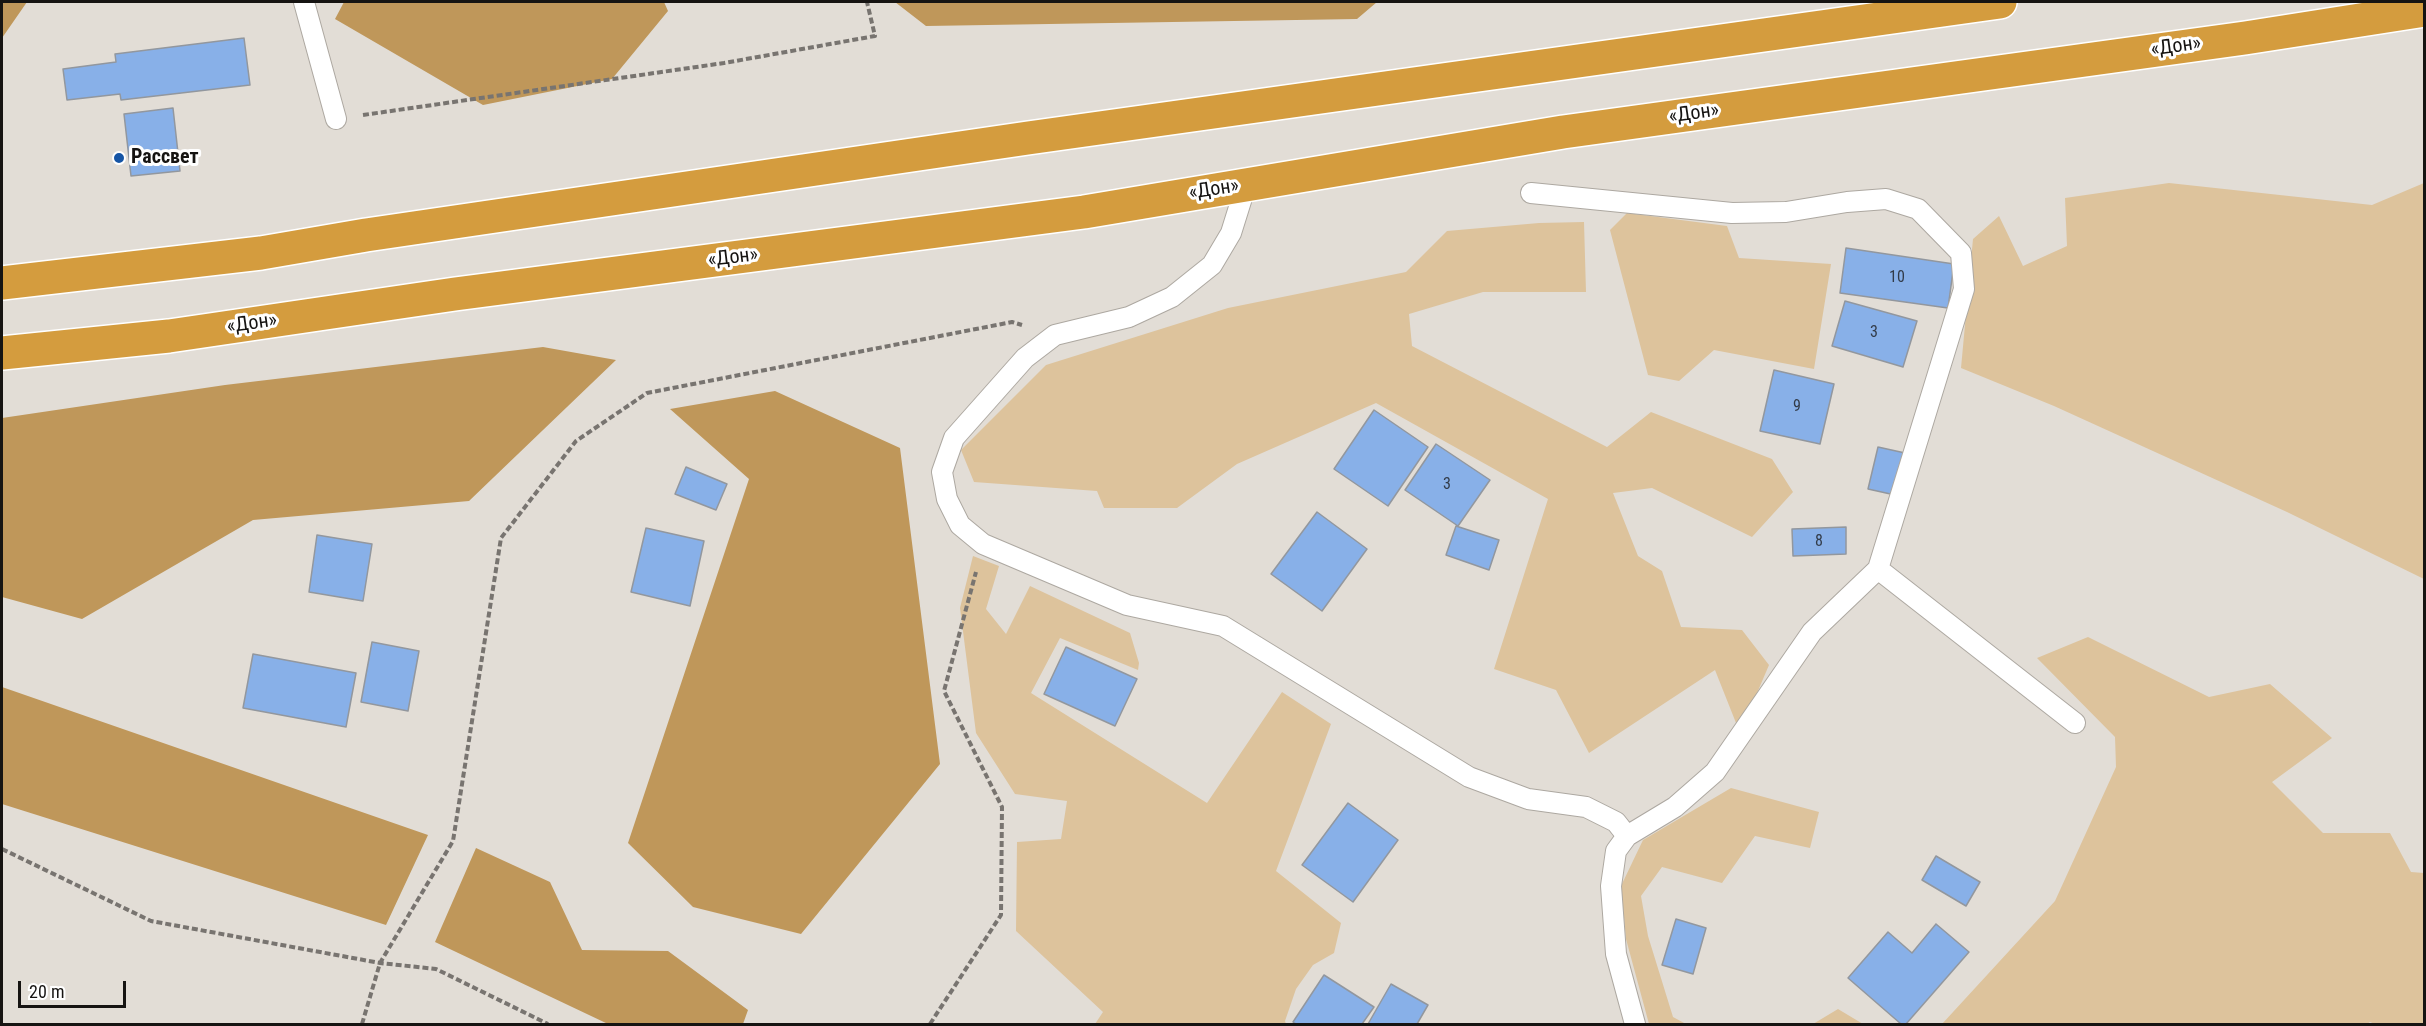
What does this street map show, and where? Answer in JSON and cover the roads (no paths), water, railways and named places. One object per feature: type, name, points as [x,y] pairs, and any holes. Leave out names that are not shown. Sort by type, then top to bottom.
[{"type":"highway","points":[[2,283],[261,253],[366,235],[1028,138],[1713,40],[2000,2]]},
{"type":"highway","name":"«Дон»","points":[[2,353],[169,336],[467,293],[1084,212],[1563,132],[2222,41],[2424,10]]},
{"type":"lane","points":[[304,2],[336,119]]},
{"type":"lane","points":[[1246,185],[1231,233],[1212,265],[1172,297],[1129,317],[1054,335],[1025,358],[954,438],[942,472],[947,499],[960,525],[983,544],[1127,605],[1223,626],[1469,777],[1527,799],[1586,807],[1616,822],[1627,836]]},
{"type":"lane","points":[[1531,193],[1732,213],[1786,212],[1847,202],[1887,199],[1918,209],[1961,254],[1964,289],[1878,569],[1812,632],[1715,772],[1676,807],[1627,836],[1616,851],[1611,886],[1616,954],[1635,1024]]},
{"type":"lane","points":[[1878,569],[2075,723]]},
{"type":"place","name":"Рассвет","points":[[119,158]]}]
